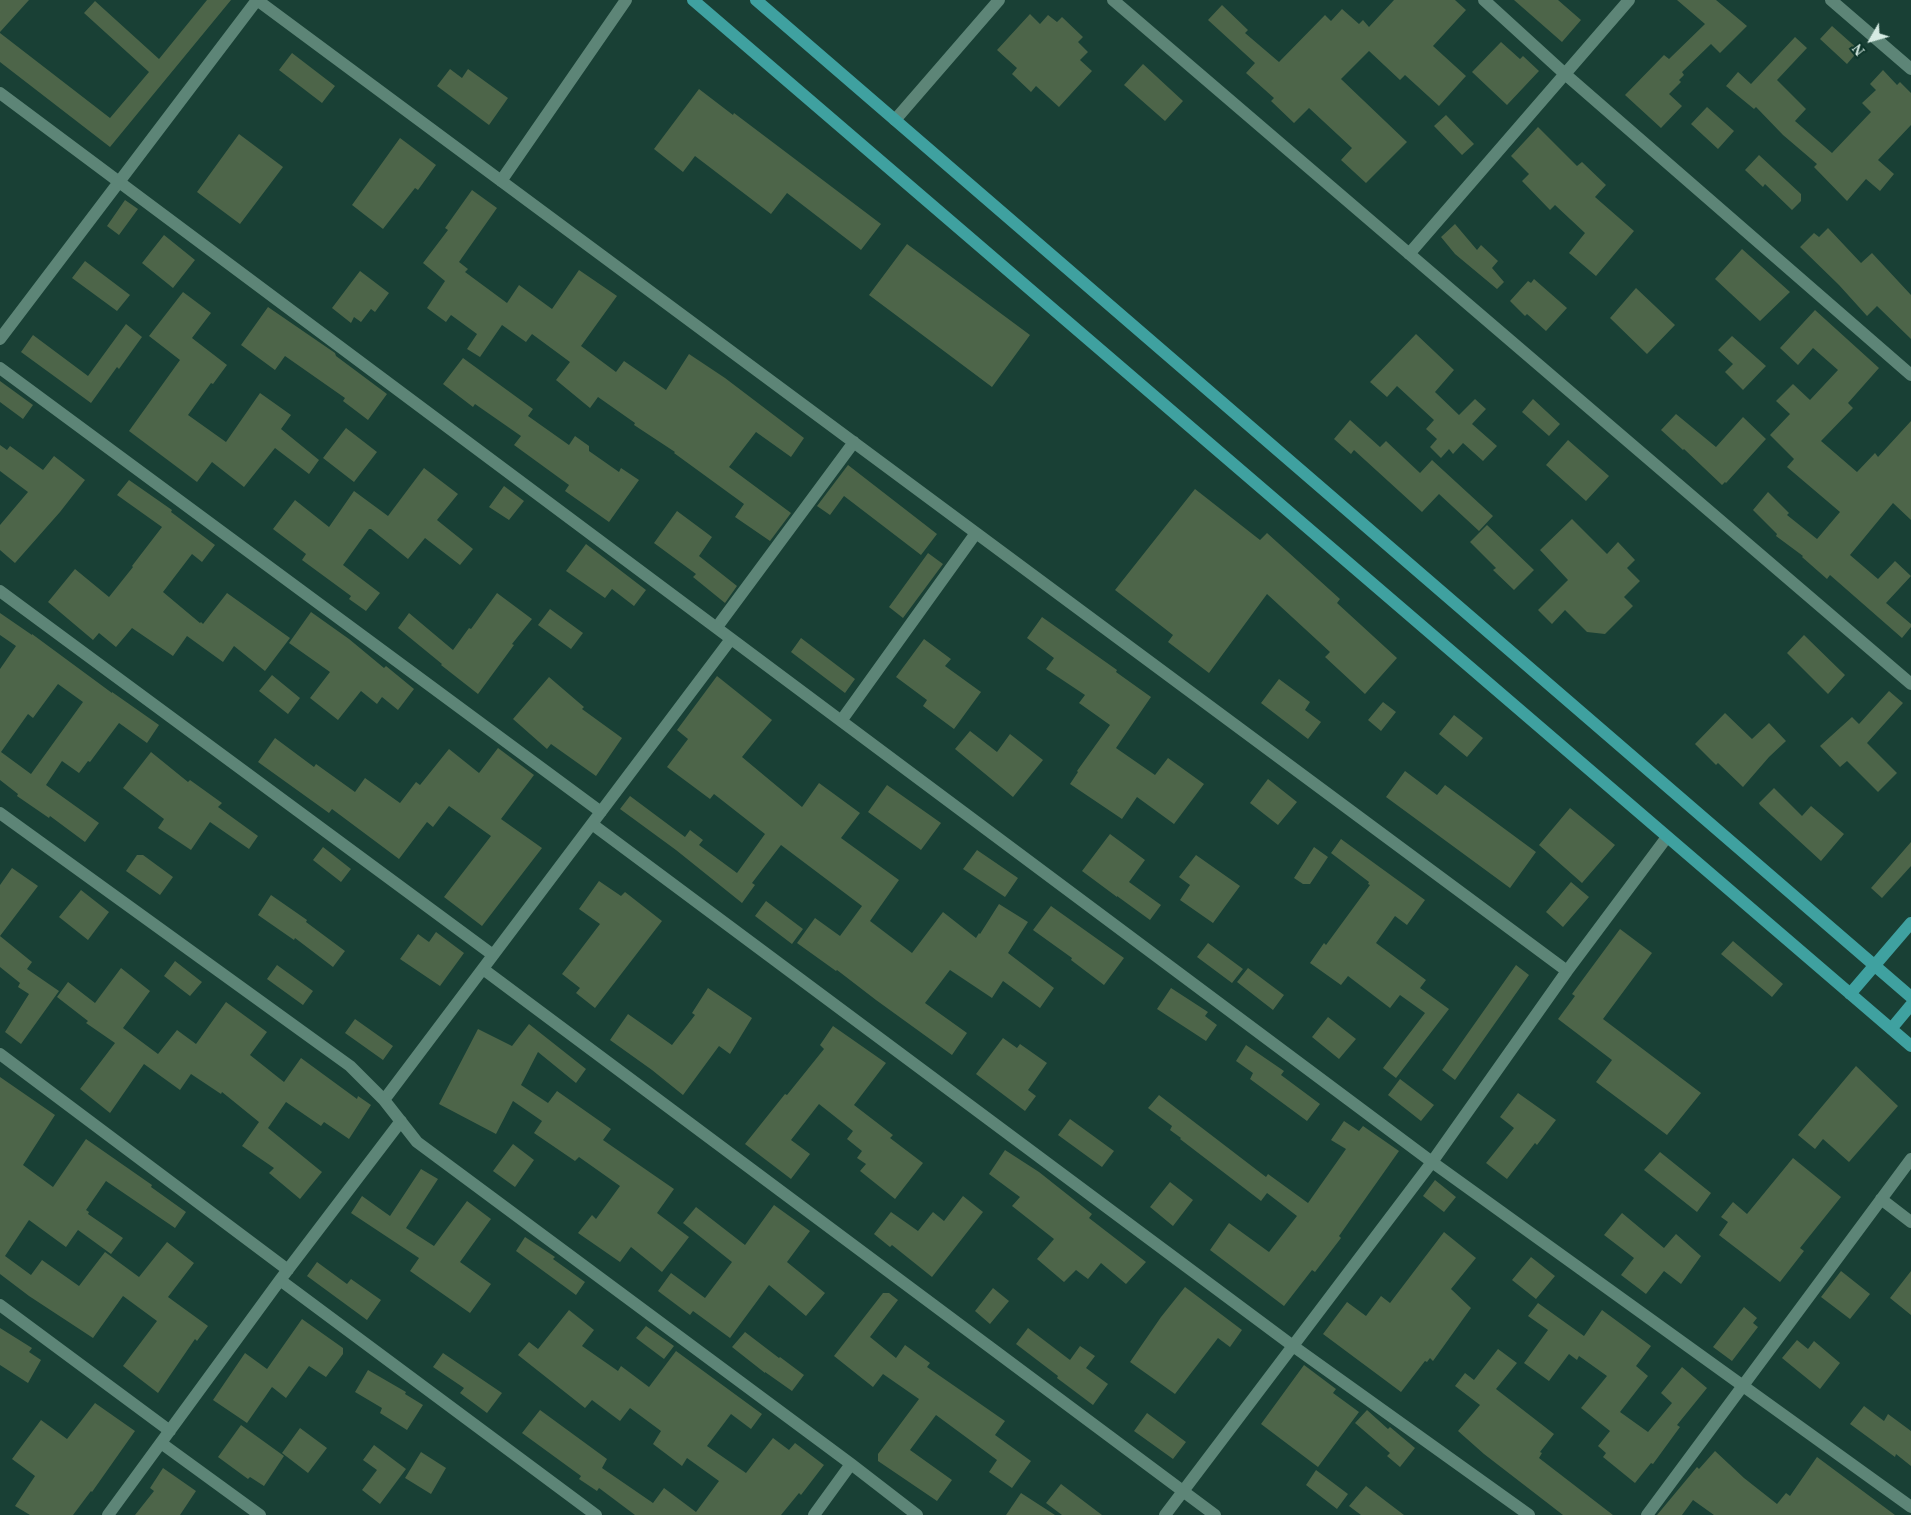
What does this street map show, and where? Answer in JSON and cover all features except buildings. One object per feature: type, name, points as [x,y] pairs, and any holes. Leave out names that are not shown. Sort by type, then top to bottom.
[{"type":"main road","points":[[693,0],[1911,1046]]},
{"type":"main road","points":[[756,0],[1911,996]]},
{"type":"main road","points":[[1850,994],[1911,923]]},
{"type":"main road","points":[[1891,1029],[1911,1005]]},
{"type":"street","points":[[0,339],[257,0],[1567,971]]},
{"type":"street","points":[[501,181],[626,0]]},
{"type":"street","points":[[896,120],[999,0]]},
{"type":"street","points":[[1112,0],[1911,684]]},
{"type":"street","points":[[1484,0],[1565,74],[1911,375]]},
{"type":"street","points":[[1409,254],[1629,0]]},
{"type":"street","points":[[1831,0],[1911,69]]},
{"type":"street","points":[[0,94],[1432,1162],[1911,1507]]},
{"type":"street","points":[[0,368],[601,812]]},
{"type":"street","points":[[717,627],[854,442]]},
{"type":"street","points":[[841,721],[976,533]]},
{"type":"street","points":[[0,590],[493,955]]},
{"type":"street","points":[[384,1100],[731,639]]},
{"type":"street","points":[[0,813],[350,1066],[384,1100],[417,1142],[852,1464],[916,1515]]},
{"type":"street","points":[[592,824],[1293,1346],[1529,1515]]},
{"type":"street","points":[[1166,1515],[1432,1162],[1567,971],[1667,837]]},
{"type":"street","points":[[483,969],[1214,1515]]},
{"type":"street","points":[[0,1054],[596,1515]]},
{"type":"street","points":[[108,1515],[284,1275],[401,1121]]},
{"type":"street","points":[[1647,1515],[1911,1160]]},
{"type":"street","points":[[1882,1199],[1911,1222]]},
{"type":"street","points":[[0,1305],[170,1431]]},
{"type":"street","points":[[161,1443],[260,1515]]},
{"type":"street","points":[[814,1515],[852,1464]]}]
